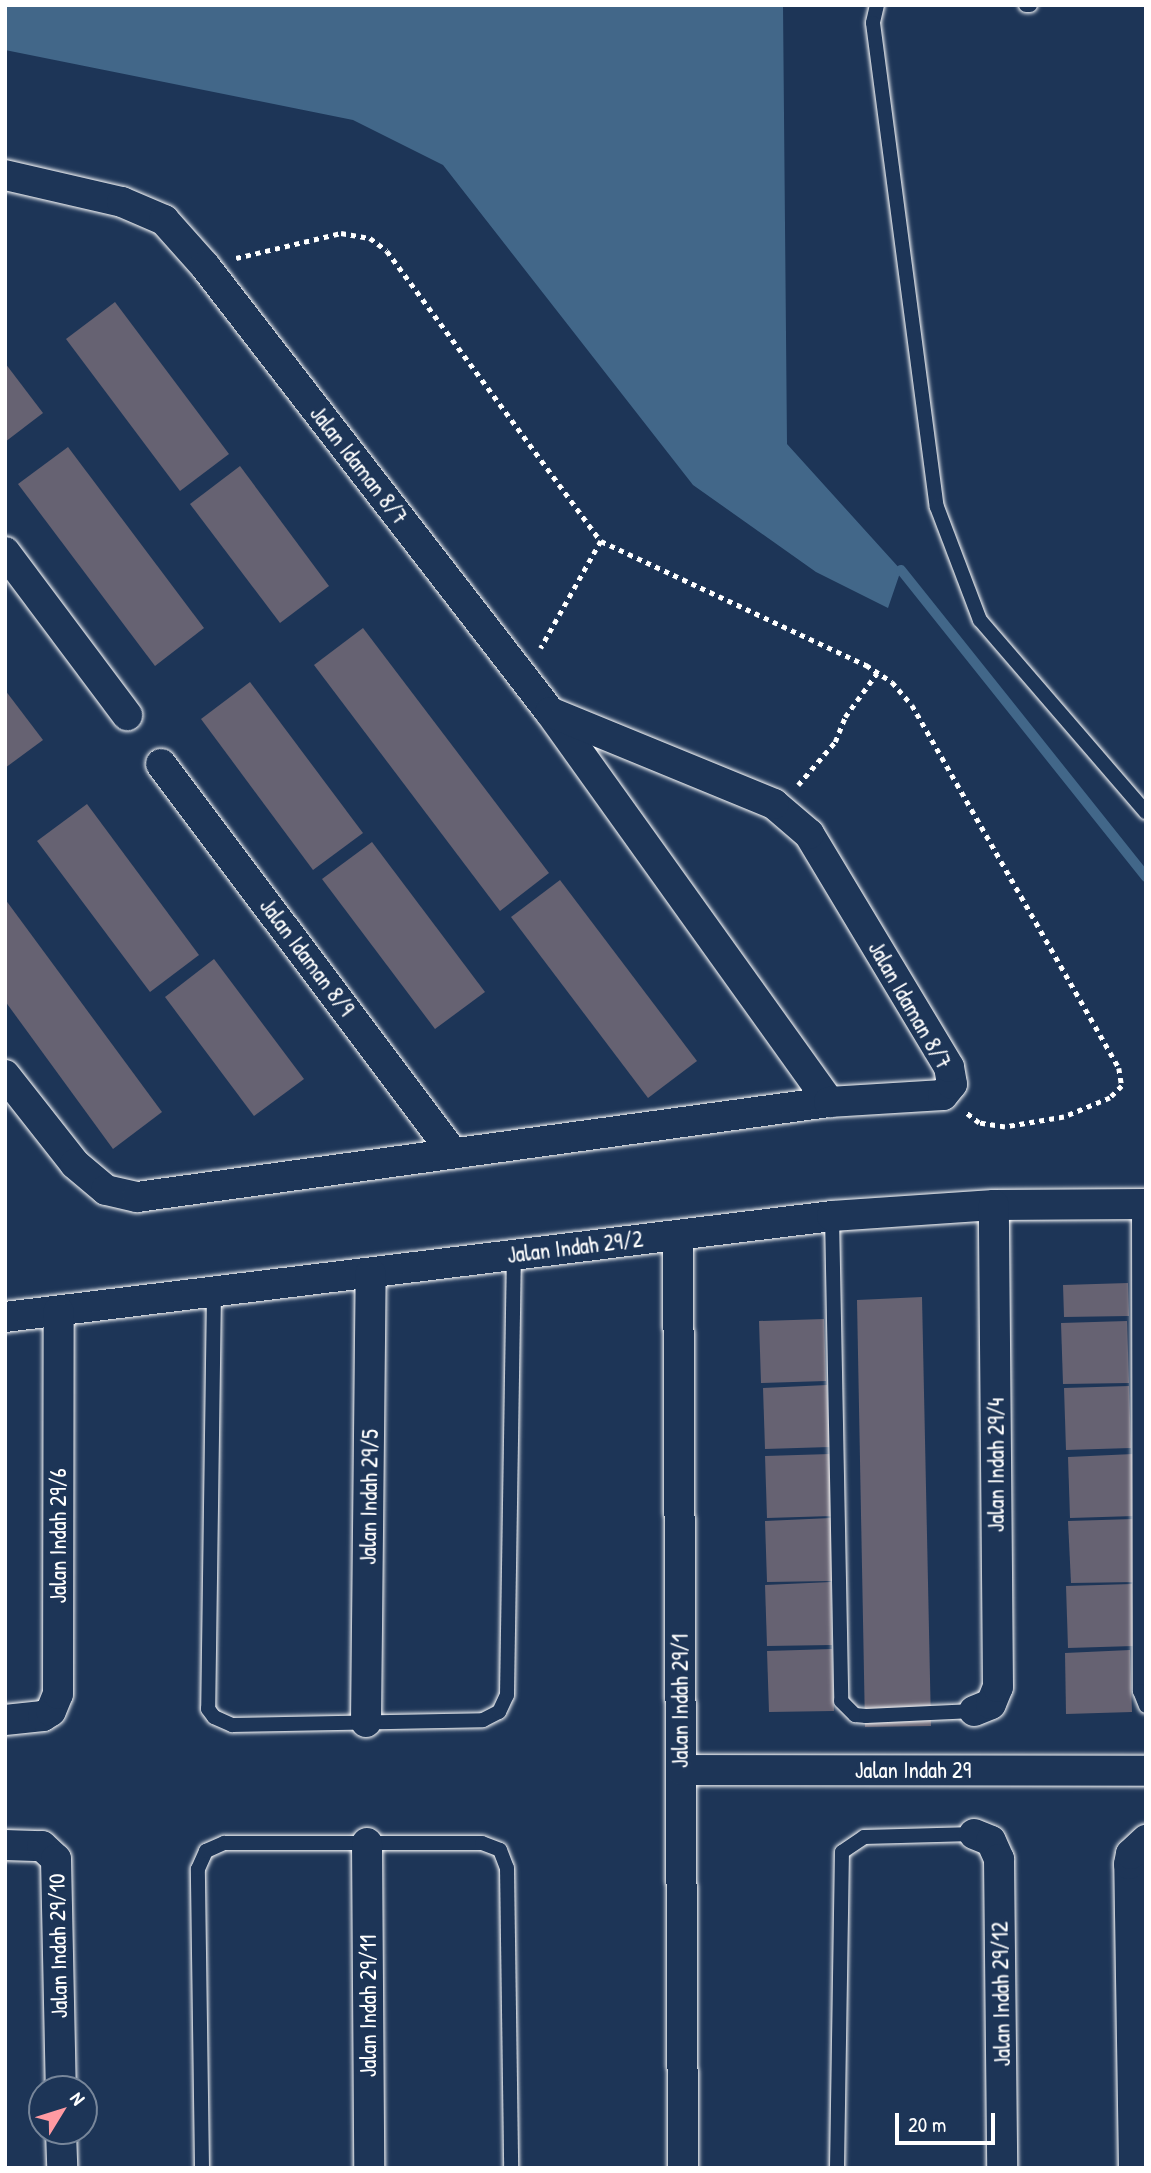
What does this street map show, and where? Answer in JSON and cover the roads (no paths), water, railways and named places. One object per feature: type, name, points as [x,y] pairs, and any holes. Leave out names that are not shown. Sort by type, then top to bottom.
[{"type":"street","name":"Jalan Idaman 8/7","points":[[5,175],[122,202],[164,220],[205,266],[550,712],[829,1102],[943,1095],[952,1083],[949,1067],[809,834],[774,804],[550,712]]},
{"type":"street","points":[[5,552],[127,715]]},
{"type":"street","name":"Jalan Idaman 8/9","points":[[161,764],[452,1151]]},
{"type":"street","points":[[5,1075],[75,1164],[106,1190],[137,1197],[452,1151],[829,1102]]},
{"type":"street","name":"Jalan Indah 29/2","points":[[5,1318],[832,1216],[994,1205],[1142,1204]]},
{"type":"street","name":"Jalan Indah 29/4","points":[[974,1712],[991,1704],[998,1687],[994,1205]]},
{"type":"street","name":"Jalan Indah 29/1","points":[[678,1235],[683,2168]]},
{"type":"street","name":"Jalan Indah 29/5","points":[[366,1722],[371,1272]]},
{"type":"street","name":"Jalan Indah 29/6","points":[[5,1720],[43,1716],[51,1711],[58,1694],[59,1311]]},
{"type":"street","name":"Jalan Indah 29","points":[[681,1770],[1146,1771]]},
{"type":"street","name":"Jalan Indah 29/12","points":[[974,1834],[991,1841],[999,1859],[1002,2168]]},
{"type":"street","points":[[1134,2168],[1129,1864],[1137,1846],[1146,1840]]},
{"type":"street","name":"Jalan Indah 29/11","points":[[367,1843],[369,2168]]},
{"type":"street","name":"Jalan Indah 29/10","points":[[5,1845],[42,1846],[56,1859],[61,2075]]},
{"type":"street","points":[[61,2145],[62,2168]]},
{"type":"lane","points":[[877,5],[873,23],[937,508],[980,620],[1143,805]]},
{"type":"lane","points":[[1142,1204],[1140,1691],[1146,1706]]},
{"type":"lane","points":[[832,1216],[841,1701],[855,1715],[866,1716],[974,1712]]},
{"type":"lane","points":[[214,1292],[208,1709],[214,1717],[232,1725],[483,1720],[505,1705],[514,1255]]},
{"type":"lane","points":[[836,2168],[842,1852],[864,1837],[974,1834]]},
{"type":"lane","points":[[202,2168],[200,1859],[214,1845],[224,1843],[482,1843],[500,1850],[505,1858],[511,2168]]},
{"type":"water","points":[[5,5],[783,5],[787,444],[901,570],[888,608],[816,572],[693,485],[443,165],[353,120],[5,50]]},
{"type":"waterway","points":[[901,570],[1146,877]]}]
